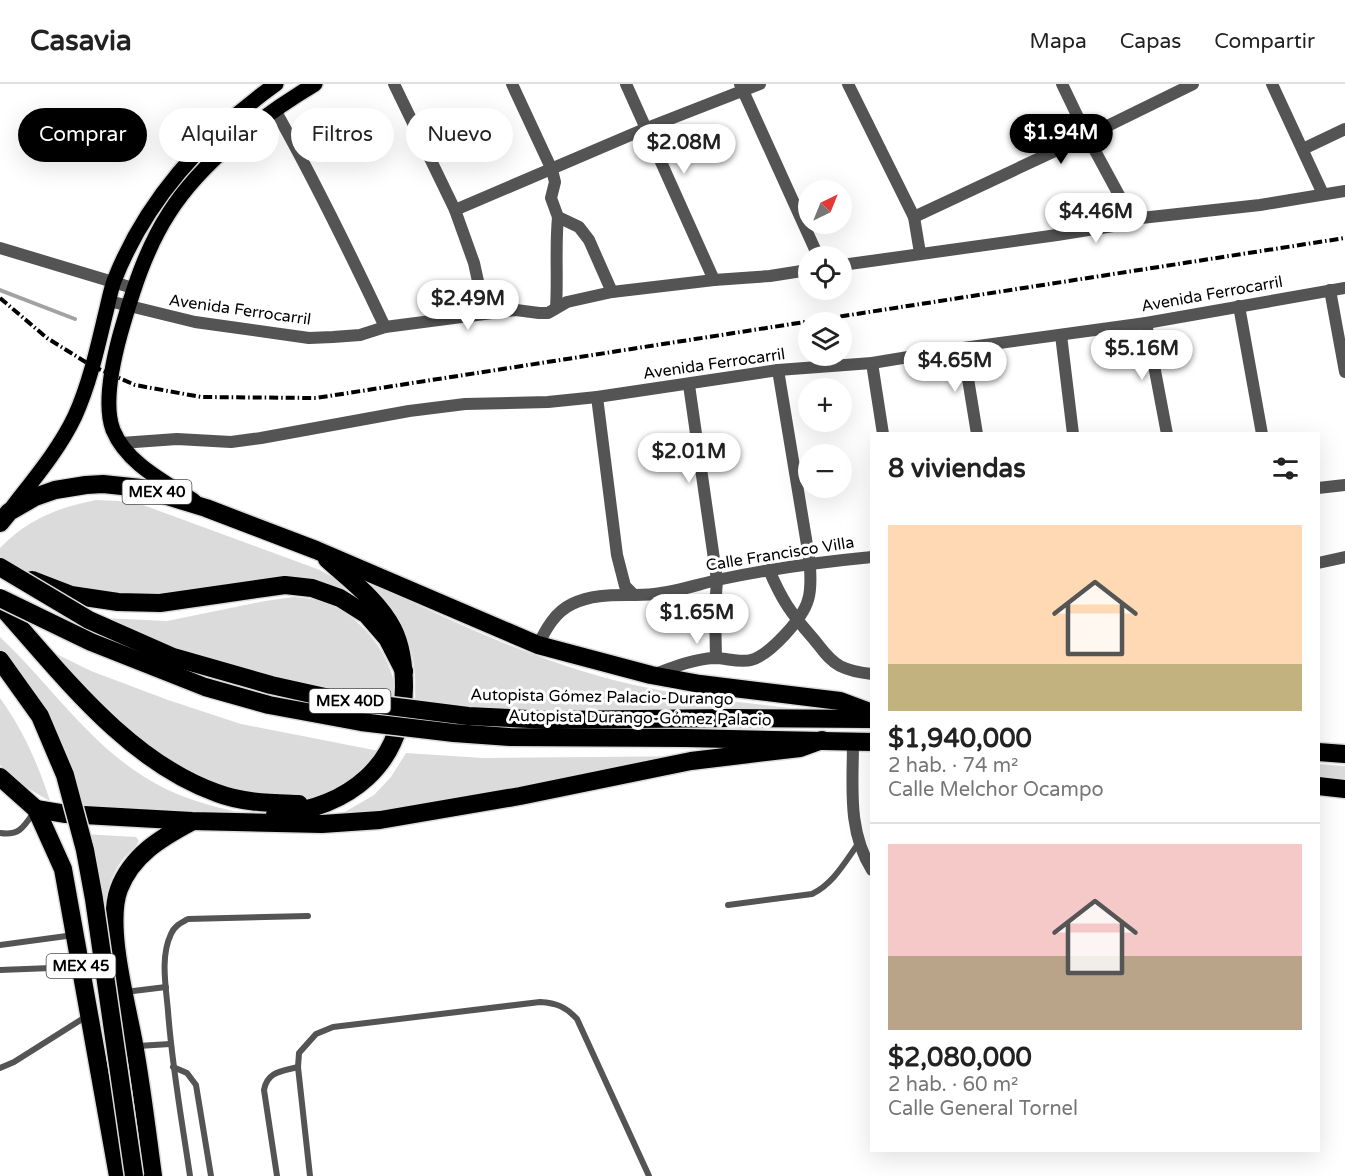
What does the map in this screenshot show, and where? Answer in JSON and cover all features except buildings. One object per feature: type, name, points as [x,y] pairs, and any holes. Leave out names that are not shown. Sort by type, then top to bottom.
[{"type":"highway","name":"MEX 40","points":[[4,517],[34,497],[55,490],[103,484],[141,488],[206,508],[316,550],[374,602],[388,621],[398,642],[404,671],[404,699],[398,730],[391,749],[379,767],[363,782],[325,805],[285,814],[217,822],[66,814],[36,809]]},
{"type":"highway","points":[[316,550],[538,645],[651,675],[700,684],[840,701],[870,713]]},
{"type":"highway","name":"MEX 40","points":[[0,567],[72,595],[118,602],[160,603],[285,585],[312,588],[340,598],[367,615],[387,638],[404,671]]},
{"type":"highway","name":"Autopista Gómez Palacio-Durango","points":[[0,567],[88,620],[173,657],[271,685],[334,699],[468,716],[549,720],[870,719]]},
{"type":"highway","name":"Autopista Durango-Gómez Palacio","points":[[0,598],[91,642],[205,687],[269,705],[361,722],[510,737],[862,741]]},
{"type":"highway","points":[[0,605],[107,722],[136,748],[190,783],[219,794],[267,802],[325,805]]},
{"type":"highway","points":[[0,660],[40,716],[65,776],[94,899],[135,1176]]},
{"type":"highway","points":[[217,822],[322,824],[380,820],[519,796],[691,761],[800,748],[822,740]]},
{"type":"highway","points":[[1320,752],[1345,754]]},
{"type":"highway","name":"MEX 45","points":[[0,777],[36,809],[63,869],[118,1176]]},
{"type":"highway","points":[[1320,786],[1345,789]]},
{"type":"highway","name":"MEX 45","points":[[153,1176],[135,1046],[124,992],[115,913],[118,891],[125,876],[151,846],[192,821]]},
{"type":"main road","name":"MEX 40","points":[[4,517],[65,434],[83,395],[114,282],[142,224],[179,171],[211,137],[246,105],[276,84]]},
{"type":"main road","name":"MEX 40","points":[[278,108],[315,84]]},
{"type":"main road","name":"MEX 40","points":[[206,508],[148,471],[129,454],[113,429],[110,406],[111,375],[133,288],[155,237],[170,211],[213,162]]},
{"type":"street","points":[[394,84],[455,210],[474,263],[485,313]]},
{"type":"street","points":[[512,84],[552,170],[555,182],[551,198],[558,217],[556,308]]},
{"type":"street","points":[[626,84],[714,280]]},
{"type":"street","points":[[455,210],[742,88],[760,84]]},
{"type":"street","points":[[849,84],[914,217],[920,253]]},
{"type":"street","points":[[1062,84],[1132,219]]},
{"type":"street","points":[[914,217],[1193,84]]},
{"type":"street","points":[[1272,84],[1323,194]]},
{"type":"street","points":[[742,88],[813,246]]},
{"type":"street","points":[[279,117],[348,248],[385,327]]},
{"type":"street","points":[[1303,149],[1345,129]]},
{"type":"street","points":[[852,263],[1085,231],[1113,226],[1132,219],[1260,206],[1345,191]]},
{"type":"street","points":[[558,217],[579,227],[589,240],[612,292]]},
{"type":"street","points":[[0,248],[133,288]]},
{"type":"street","name":"Avenida Ferrocarril","points":[[108,305],[127,311],[309,338],[360,335],[385,327],[485,313],[516,310],[548,313],[567,302],[612,292],[798,272]]},
{"type":"street","name":"Avenida Ferrocarril","points":[[121,443],[154,439],[231,442],[409,411],[465,404],[548,402],[689,385],[778,370],[872,363],[1146,322],[1345,288]]},
{"type":"street","points":[[1330,290],[1345,372]]},
{"type":"street","points":[[1239,306],[1263,432]]},
{"type":"street","points":[[1146,322],[1167,432]]},
{"type":"street","points":[[1060,335],[1073,432]]},
{"type":"street","points":[[963,348],[977,432]]},
{"type":"street","points":[[872,363],[883,432]]},
{"type":"street","points":[[651,675],[716,658],[748,661],[755,659],[777,641],[804,611],[809,598],[810,563],[778,370]]},
{"type":"street","points":[[689,385],[717,580],[716,658]]},
{"type":"street","points":[[597,397],[617,555],[625,586],[634,595]]},
{"type":"street","points":[[1320,488],[1345,484]]},
{"type":"street","name":"Calle Francisco Villa","points":[[538,645],[550,623],[570,604],[583,599],[611,594],[634,595],[671,591],[769,570],[870,556]]},
{"type":"street","points":[[1320,563],[1345,557]]},
{"type":"street","points":[[769,570],[783,600],[797,621],[833,661],[859,673],[870,674]]},
{"type":"street","points":[[862,741],[854,823],[858,844],[870,866]]},
{"type":"lane","points":[[0,833],[10,835],[24,827],[36,809]]},
{"type":"lane","points":[[728,905],[812,894],[822,890],[858,844]]},
{"type":"lane","points":[[190,1176],[170,1044],[166,987],[168,942],[171,932],[177,925],[188,919],[308,916]]},
{"type":"lane","points":[[0,945],[75,935]]},
{"type":"lane","points":[[0,970],[81,967]]},
{"type":"lane","points":[[124,992],[166,987]]},
{"type":"lane","points":[[310,1176],[298,1067],[299,1053],[316,1034],[333,1027],[540,1002],[554,1003],[568,1009],[577,1019],[649,1176]]},
{"type":"lane","points":[[0,1068],[14,1062],[89,1014]]},
{"type":"lane","points":[[135,1046],[170,1044]]},
{"type":"lane","points":[[173,1067],[187,1073],[196,1085],[211,1176]]},
{"type":"lane","points":[[277,1176],[264,1090],[265,1083],[276,1072],[298,1067]]},
{"type":"shaded area","points":[[96,500],[143,505],[320,570],[341,582],[370,609],[333,588],[165,599],[70,592],[0,563],[0,548],[21,529],[56,511]]},
{"type":"shaded area","points":[[367,581],[496,640],[596,675],[679,694],[828,713],[569,712],[415,703],[415,671],[408,642],[397,620]]},
{"type":"shaded area","points":[[293,597],[313,599],[330,605],[342,611],[365,629],[382,652],[388,665],[394,681],[395,702],[220,668],[80,617],[167,621]]},
{"type":"shaded area","points":[[0,637],[97,740],[141,775],[186,798],[249,815],[70,807],[45,738],[0,672]]},
{"type":"shaded area","points":[[34,643],[91,671],[241,724],[379,751],[351,783],[311,799],[289,802],[228,792],[150,758]]},
{"type":"shaded area","points":[[0,698],[29,748],[50,801],[11,776],[0,765]]},
{"type":"shaded area","points":[[406,753],[483,758],[703,756],[329,821],[374,795],[391,777]]},
{"type":"shaded area","points":[[1320,764],[1345,766],[1345,779],[1320,776]]},
{"type":"shaded area","points":[[83,834],[136,837],[139,841],[123,859],[111,880],[105,919]]},
{"type":"waterway","points":[[0,290],[75,319]]},
{"type":"railway","points":[[0,298],[47,338],[92,366],[135,385],[201,397],[316,398],[1345,238]]}]
